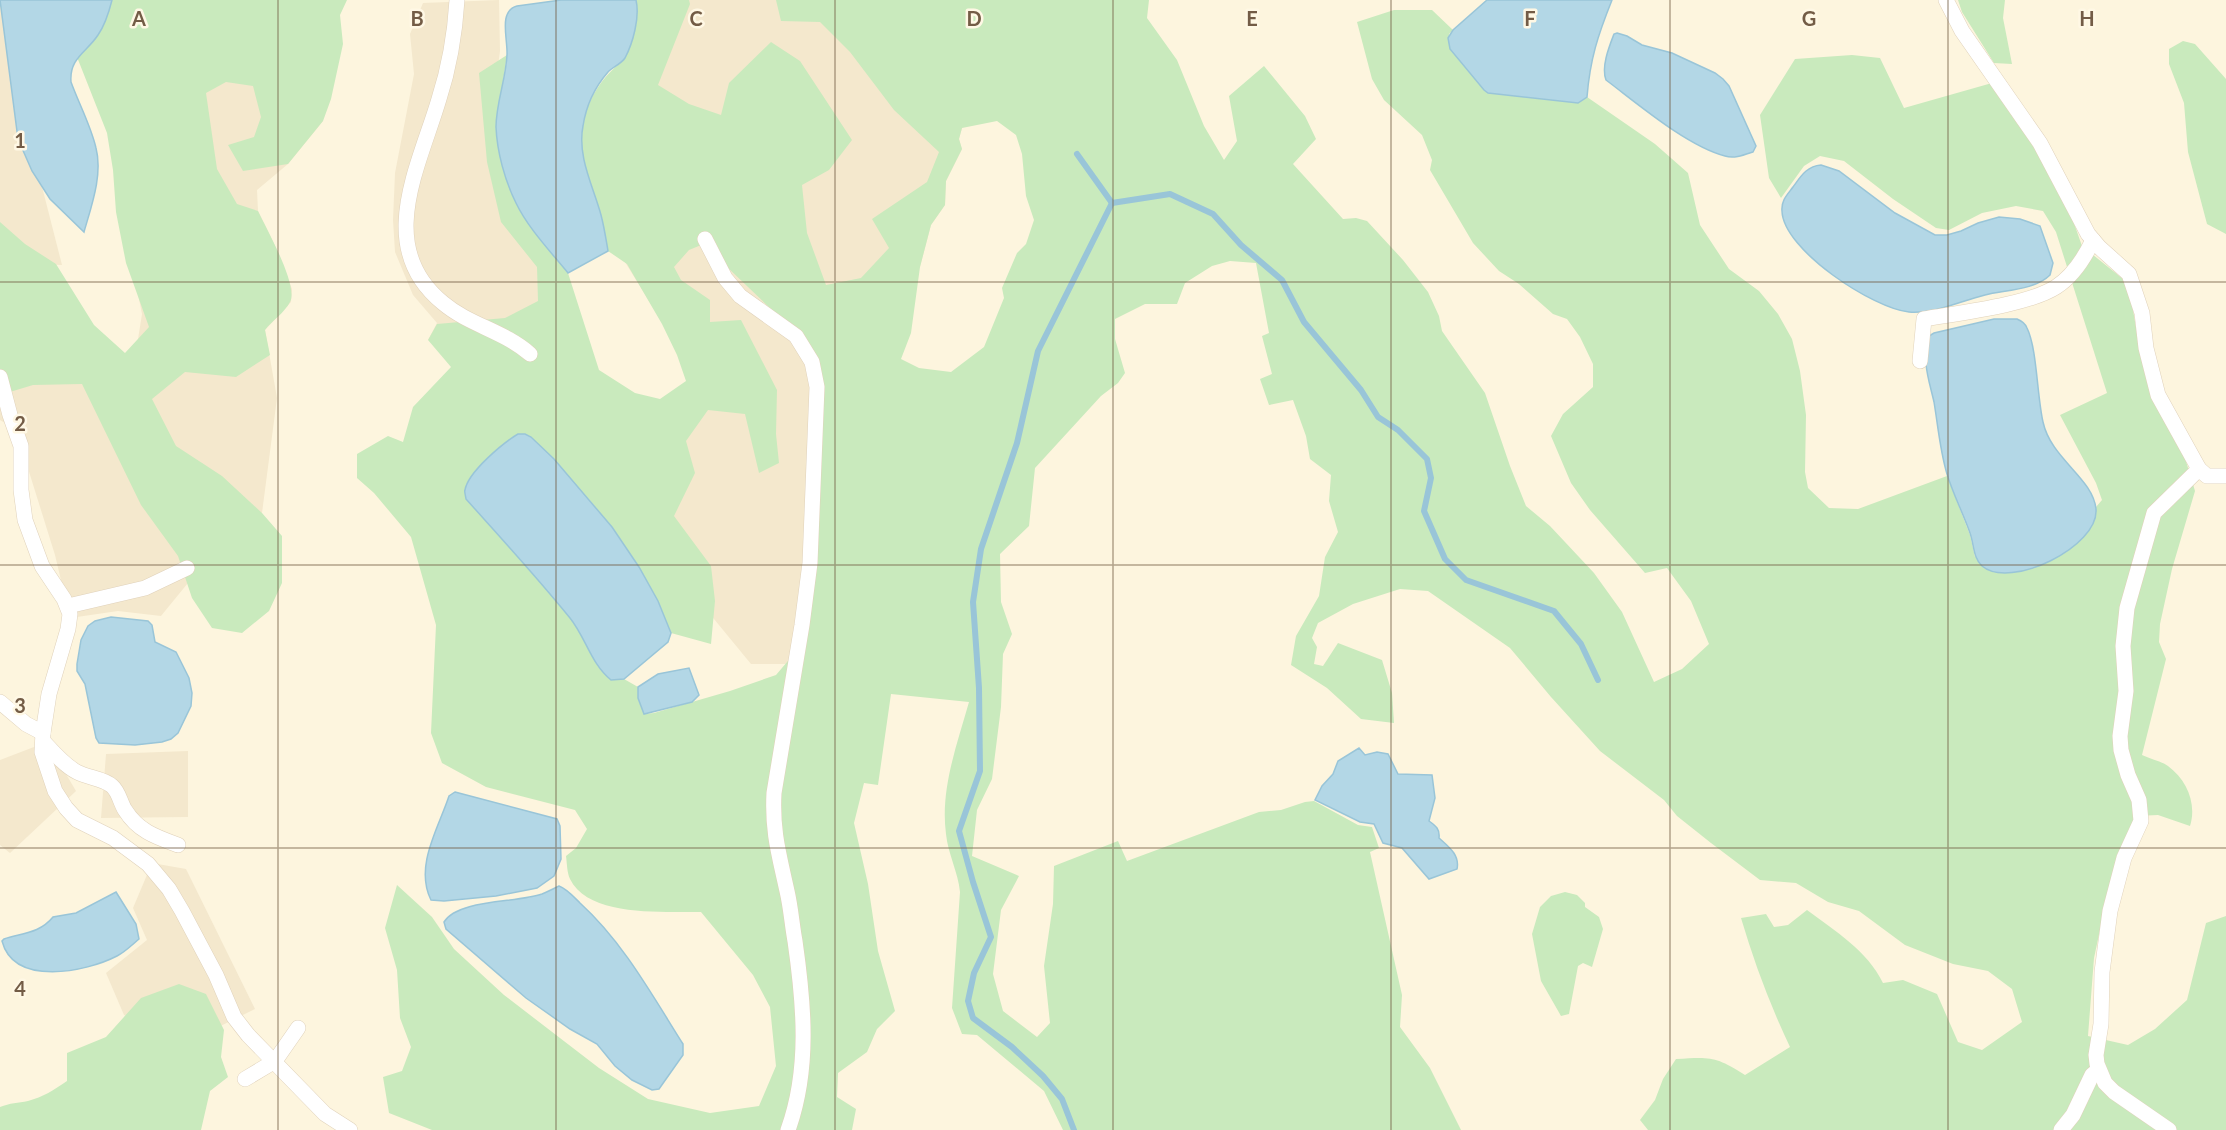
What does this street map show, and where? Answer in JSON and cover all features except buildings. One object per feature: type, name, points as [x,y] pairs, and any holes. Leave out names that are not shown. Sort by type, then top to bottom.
[{"type":"street","points":[[457,0],[450,57],[440,98],[408,198],[407,246],[412,264],[426,286],[442,303],[463,316],[516,341],[530,354]]},
{"type":"street","points":[[1946,0],[1962,31],[2040,143],[2093,240],[2129,274],[2142,313],[2148,356],[2158,395],[2199,469],[2207,476],[2226,477]]},
{"type":"street","points":[[705,239],[725,278],[740,296],[796,336],[812,362],[817,387],[810,563],[774,793],[773,816],[775,842],[787,892],[802,983],[805,1022],[798,1099],[788,1130]]},
{"type":"street","points":[[1920,361],[1924,320],[2039,295],[2056,287],[2076,270],[2093,240]]},
{"type":"street","points":[[0,377],[21,446],[21,490],[25,520],[42,566],[68,606],[70,622],[55,669],[43,737],[42,752],[55,791],[77,820],[113,838],[148,864],[169,889],[216,975],[234,1017],[248,1035],[325,1114],[350,1130]]},
{"type":"street","points":[[2169,1130],[2114,1092],[2105,1083],[2098,1070],[2096,1055],[2101,1024],[2102,972],[2110,911],[2124,858],[2141,821],[2139,800],[2128,775],[2121,750],[2126,691],[2123,646],[2127,608],[2154,513],[2199,469]]},
{"type":"street","points":[[68,606],[145,588],[187,568]]},
{"type":"street","points":[[0,702],[43,737],[61,760],[77,772],[109,783],[134,822],[149,834],[178,845]]},
{"type":"street","points":[[245,1079],[275,1061],[298,1028]]},
{"type":"street","points":[[2061,1130],[2073,1115],[2092,1075],[2098,1070]]},
{"type":"shaded area","points":[[0,0],[18,0],[38,171],[62,265],[4,263],[0,258]]},
{"type":"shaded area","points":[[499,0],[500,51],[490,126],[556,266],[553,347],[428,340],[437,323],[413,295],[395,252],[393,220],[395,173],[414,74],[410,34],[423,3]]},
{"type":"shaded area","points":[[649,0],[955,0],[962,128],[959,139],[962,149],[946,181],[945,205],[931,225],[920,267],[838,410],[788,664],[751,664],[700,602],[639,465],[690,384],[678,348],[612,241]]},
{"type":"shaded area","points":[[207,58],[281,81],[323,121],[288,164],[257,190],[258,211],[277,250],[292,289],[291,302],[265,330],[277,398],[262,513],[212,518],[192,578],[161,616],[118,611],[70,618],[55,555],[16,430],[0,420],[0,342],[135,358],[142,314],[131,259]]},
{"type":"shaded area","points":[[47,742],[76,791],[10,853],[0,845],[0,760]]},
{"type":"shaded area","points":[[188,751],[188,817],[101,818],[106,754]]},
{"type":"shaded area","points":[[152,863],[186,869],[255,1009],[190,1041],[124,1015],[106,973],[147,940],[133,908]]},
{"type":"green space","points":[[112,0],[347,0],[340,15],[343,44],[331,99],[323,121],[288,164],[243,171],[228,145],[254,137],[261,117],[253,86],[226,82],[206,93],[217,169],[237,204],[258,211],[290,283],[292,294],[290,302],[265,330],[270,355],[236,377],[185,372],[152,399],[176,446],[222,476],[262,513],[282,536],[282,583],[269,611],[242,633],[212,628],[192,598],[178,556],[141,505],[82,384],[33,385],[0,395],[0,222],[25,244],[56,264],[94,325],[125,353],[149,327],[126,263],[116,212],[107,133],[77,57],[99,31]]},
{"type":"green space","points":[[636,0],[689,0],[690,4],[658,85],[689,104],[721,115],[729,83],[771,42],[800,61],[852,140],[829,170],[802,185],[807,233],[826,285],[861,278],[889,248],[872,219],[927,182],[939,152],[894,110],[850,52],[820,22],[781,21],[776,0],[1149,0],[1147,18],[1177,60],[1204,126],[1224,160],[1237,141],[1229,96],[1264,66],[1305,116],[1316,139],[1293,164],[1343,219],[1356,218],[1367,221],[1403,260],[1428,292],[1439,316],[1442,331],[1485,393],[1526,506],[1550,526],[1594,573],[1622,612],[1654,682],[1682,669],[1709,644],[1691,601],[1667,568],[1645,573],[1590,510],[1571,483],[1551,436],[1563,414],[1593,387],[1593,364],[1580,337],[1567,319],[1553,314],[1519,284],[1499,271],[1473,243],[1430,170],[1432,160],[1422,135],[1384,100],[1372,79],[1357,22],[1394,10],[1432,10],[1453,30],[1449,34],[1450,49],[1488,93],[1578,103],[1587,97],[1655,144],[1688,173],[1700,225],[1729,269],[1759,291],[1778,314],[1792,339],[1800,371],[1806,415],[1805,472],[1808,488],[1829,508],[1858,509],[1947,476],[1970,535],[1975,557],[2096,513],[2096,507],[2102,500],[2096,483],[2060,415],[2107,393],[2056,232],[2043,211],[2016,206],[1982,213],[1949,230],[1936,228],[1893,199],[1844,161],[1820,156],[1804,166],[1781,198],[1769,178],[1760,115],[1795,59],[1852,55],[1880,58],[1904,108],[1992,83],[2063,192],[2082,246],[2123,279],[2131,298],[2141,357],[2158,407],[2185,458],[2195,491],[2172,569],[2160,624],[2159,642],[2166,659],[2142,755],[2165,764],[2180,778],[2189,793],[2192,818],[2190,826],[2158,815],[2136,816],[2107,897],[2094,958],[2088,1036],[2128,1045],[2155,1029],[2187,1000],[2206,923],[2226,916],[2226,1130],[1648,1130],[1640,1120],[1655,1100],[1663,1079],[1676,1059],[1712,1059],[1745,1075],[1790,1047],[1763,983],[1741,918],[1766,914],[1774,927],[1788,925],[1807,910],[1860,951],[1883,983],[1903,980],[1937,994],[1958,1042],[1982,1050],[2022,1022],[2012,989],[1988,971],[1953,964],[1905,945],[1859,911],[1828,902],[1796,883],[1760,880],[1677,816],[1664,800],[1600,751],[1510,648],[1428,591],[1400,589],[1353,604],[1318,623],[1312,638],[1317,647],[1314,664],[1323,666],[1338,643],[1382,660],[1392,693],[1394,723],[1361,719],[1327,688],[1291,665],[1296,636],[1319,596],[1325,557],[1338,532],[1329,501],[1331,475],[1310,459],[1306,436],[1293,400],[1269,405],[1260,379],[1272,374],[1262,336],[1269,333],[1256,263],[1230,261],[1212,266],[1185,283],[1177,304],[1145,304],[1115,319],[1115,339],[1125,373],[1035,468],[1029,526],[1000,554],[1001,602],[1012,634],[1003,654],[1001,707],[992,779],[977,810],[972,856],[1019,876],[1001,910],[993,974],[1003,1011],[1037,1037],[1050,1023],[1044,966],[1053,904],[1054,866],[1118,841],[1127,861],[1259,812],[1281,810],[1314,801],[1358,825],[1372,827],[1379,848],[1370,852],[1402,995],[1400,1027],[1430,1068],[1461,1130],[1063,1130],[1044,1091],[977,1035],[962,1034],[952,1008],[960,892],[947,841],[945,800],[951,767],[969,702],[891,694],[878,785],[864,783],[854,823],[868,884],[878,951],[895,1011],[877,1029],[867,1052],[838,1073],[837,1097],[856,1109],[852,1130],[432,1130],[389,1113],[383,1077],[402,1071],[411,1047],[400,1018],[397,970],[385,928],[397,885],[432,917],[454,949],[504,995],[599,1068],[648,1099],[710,1113],[759,1106],[776,1066],[770,1007],[753,975],[701,912],[629,910],[593,900],[580,892],[568,874],[566,856],[576,848],[587,829],[575,810],[486,787],[442,763],[431,733],[436,625],[411,537],[374,493],[357,478],[357,454],[388,436],[403,442],[413,407],[451,367],[428,340],[437,324],[505,318],[538,301],[537,267],[501,222],[487,162],[479,73],[507,55],[496,127],[537,235],[568,273],[599,370],[635,393],[660,399],[686,381],[662,324],[627,264],[608,251],[603,223],[584,161],[582,146],[582,132],[589,104],[603,80],[624,60]],"holes":[[[997,121],[1016,135],[1022,154],[1026,196],[1034,220],[1026,244],[1017,253],[1002,288],[1004,298],[984,347],[951,372],[919,368],[901,359],[911,333],[920,267],[931,225],[945,205],[946,181],[962,149],[959,139],[962,128]],[[711,241],[726,266],[795,332],[819,360],[824,405],[808,479],[809,561],[793,655],[776,675],[730,691],[644,714],[638,699],[638,687],[624,679],[611,680],[604,674],[570,618],[466,499],[472,476],[513,437],[586,496],[612,527],[639,567],[658,601],[671,633],[711,644],[715,601],[711,566],[674,516],[695,473],[686,441],[708,410],[745,414],[759,473],[779,463],[776,434],[777,390],[741,320],[710,322],[710,300],[681,280],[674,267],[689,250]]]},
{"type":"green space","points":[[1958,0],[2005,0],[2003,18],[2012,64],[1994,63],[1962,12]]},
{"type":"green space","points":[[2183,41],[2195,44],[2226,79],[2226,234],[2207,224],[2188,152],[2184,103],[2169,64],[2169,49]]},
{"type":"green space","points":[[1565,892],[1577,895],[1585,903],[1585,907],[1599,917],[1603,929],[1592,967],[1583,963],[1578,966],[1569,1014],[1561,1016],[1541,981],[1532,934],[1540,907],[1551,896]]},
{"type":"green space","points":[[179,984],[206,994],[224,1030],[221,1057],[228,1077],[210,1091],[201,1130],[0,1130],[0,1107],[39,1097],[67,1081],[67,1053],[106,1037],[141,998]]},
{"type":"water","points":[[0,0],[112,0],[100,31],[76,61],[71,74],[71,82],[91,132],[98,158],[95,191],[84,232],[50,199],[32,171],[18,139]]},
{"type":"water","points":[[561,0],[636,0],[637,7],[635,30],[628,52],[599,84],[589,104],[583,126],[584,160],[601,215],[608,251],[568,273],[533,230],[516,203],[502,166],[496,127],[506,64],[505,26],[508,14],[517,6]]},
{"type":"water","points":[[1487,0],[1612,0],[1595,47],[1587,97],[1578,103],[1488,93],[1484,90],[1450,49],[1448,38],[1453,30]]},
{"type":"water","points":[[1617,33],[1642,45],[1672,53],[1723,79],[1729,86],[1756,146],[1753,152],[1732,157],[1710,151],[1679,134],[1606,80],[1604,69],[1606,57],[1614,34]]},
{"type":"water","points":[[1821,165],[1839,171],[1895,213],[1935,235],[1947,235],[1999,217],[2020,219],[2040,226],[2053,263],[2050,275],[2028,287],[1985,295],[1928,311],[1909,312],[1875,300],[1854,289],[1813,259],[1797,243],[1786,226],[1782,211],[1785,198],[1805,172]]},
{"type":"water","points":[[1994,319],[2017,319],[2026,326],[2033,347],[2041,411],[2047,435],[2054,447],[2088,488],[2096,509],[2093,523],[2083,537],[2069,550],[2051,561],[2012,573],[1995,572],[1982,566],[1977,559],[1945,465],[1926,362],[1929,336]]},
{"type":"water","points":[[518,434],[531,437],[554,459],[612,527],[639,567],[658,601],[671,633],[668,642],[624,679],[611,680],[604,674],[570,618],[466,499],[465,490],[472,475],[495,451]]},
{"type":"water","points":[[111,617],[148,621],[152,625],[155,642],[176,652],[189,678],[192,693],[191,706],[178,733],[171,739],[135,745],[99,743],[96,738],[85,684],[77,671],[77,664],[81,640],[88,626],[95,621]]},
{"type":"water","points":[[689,668],[699,695],[692,702],[644,714],[638,698],[638,687],[658,674]]},
{"type":"water","points":[[1359,748],[1365,755],[1377,752],[1388,754],[1398,774],[1432,775],[1435,798],[1429,821],[1437,828],[1439,838],[1455,855],[1457,869],[1429,879],[1402,848],[1383,843],[1374,824],[1360,822],[1315,800],[1322,786],[1333,774],[1338,761]]},
{"type":"water","points":[[455,792],[557,819],[560,826],[561,859],[554,876],[537,888],[496,896],[431,900],[426,887],[427,860],[434,834],[449,796]]},
{"type":"water","points":[[559,886],[596,918],[610,935],[636,970],[683,1044],[683,1055],[659,1089],[652,1090],[632,1080],[615,1066],[597,1044],[570,1029],[526,998],[446,929],[444,922],[462,909],[531,897]]},
{"type":"water","points":[[116,892],[136,924],[139,939],[120,954],[88,967],[52,972],[21,965],[9,956],[2,941],[4,939],[37,929],[53,917],[76,913]]},
{"type":"waterway","points":[[1077,154],[1112,203],[1170,194],[1213,214],[1241,245],[1282,280],[1304,322],[1361,390],[1378,417],[1398,430],[1427,459],[1431,478],[1424,511],[1445,559],[1466,580],[1554,611],[1581,644],[1598,680]]},
{"type":"waterway","points":[[1074,1130],[1062,1099],[1043,1076],[1012,1047],[973,1018],[968,1001],[974,973],[991,937],[959,831],[980,771],[979,688],[973,602],[981,549],[1017,443],[1038,351],[1112,203]]}]
